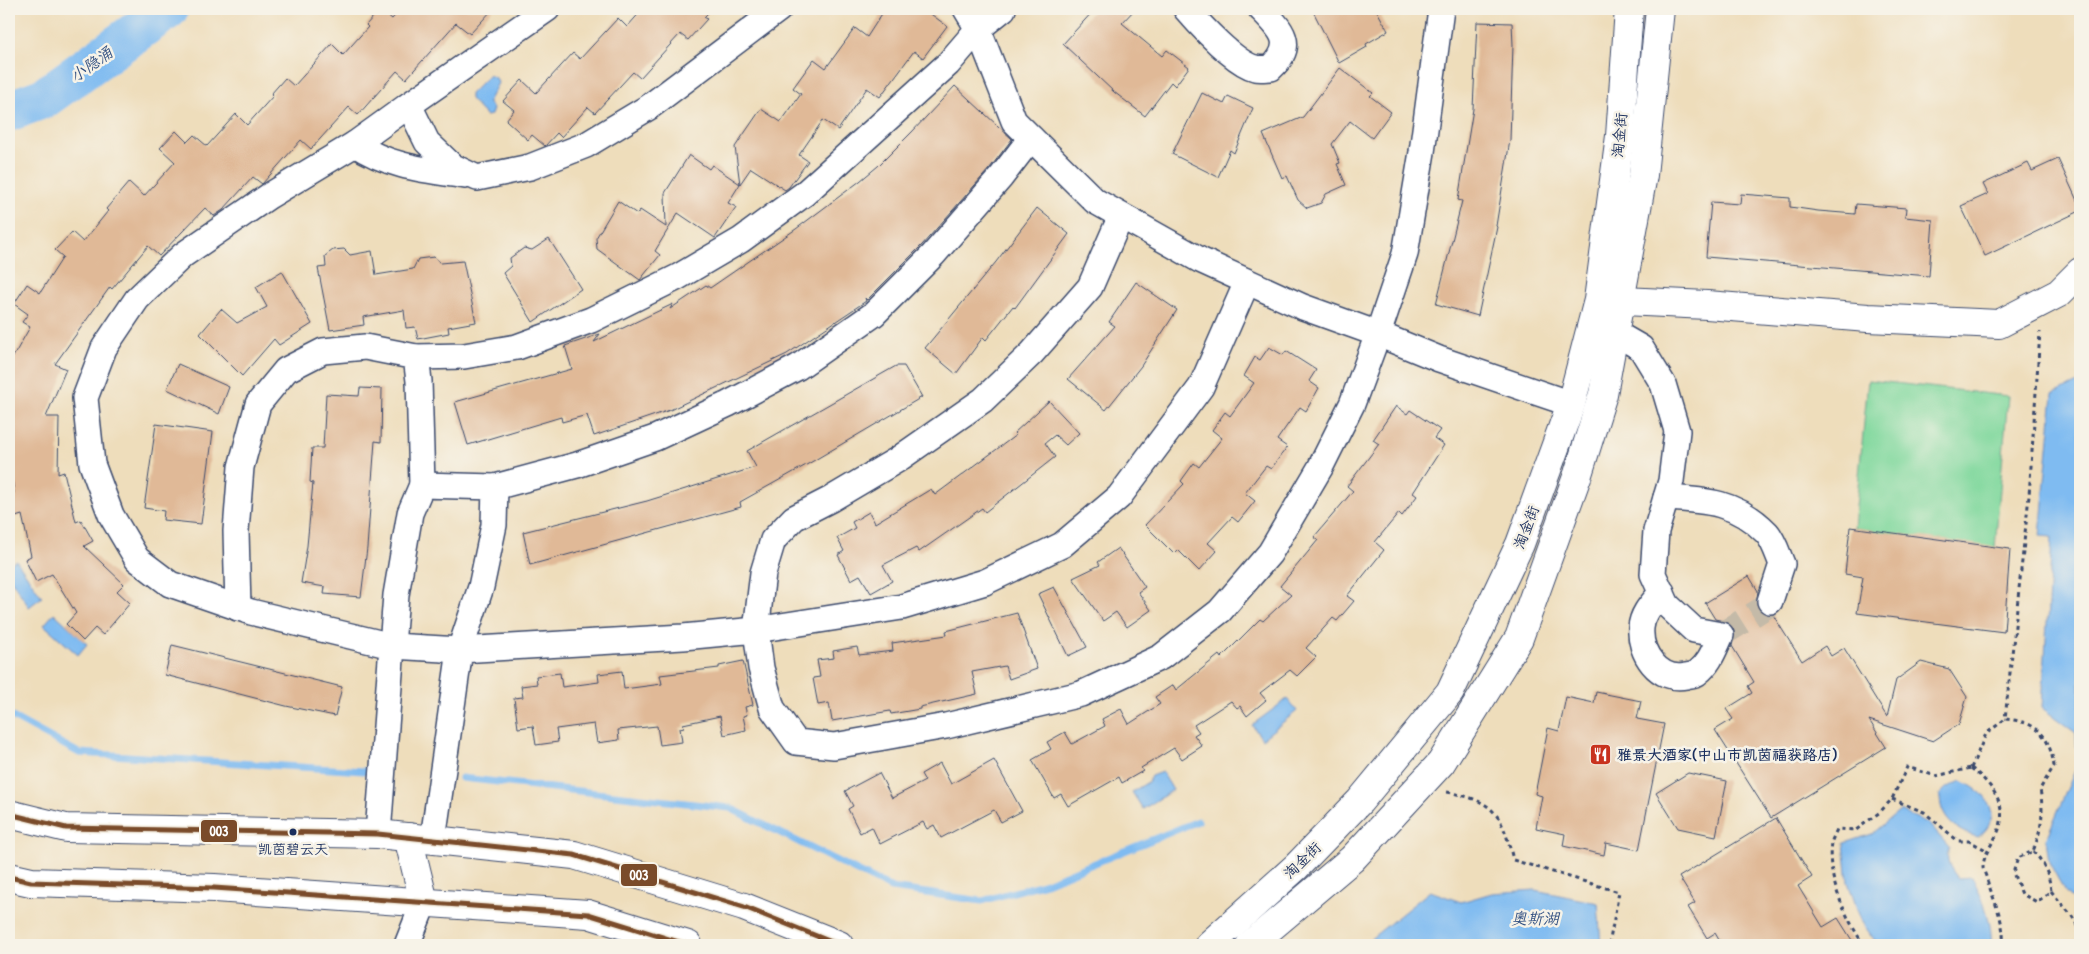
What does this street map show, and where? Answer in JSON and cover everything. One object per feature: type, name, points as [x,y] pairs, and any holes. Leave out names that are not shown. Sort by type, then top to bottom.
[{"type":"street","points":[[547,9],[355,144],[268,196],[176,262],[137,299],[104,348],[85,398],[92,464],[111,515],[137,559],[170,584],[238,608],[341,635],[392,646],[460,650],[756,630],[902,607],[985,582],[1062,545],[1119,496],[1201,387],[1247,282]]},
{"type":"street","points":[[355,144],[372,155],[408,167],[478,178],[530,167],[586,145],[649,107],[779,9]]},
{"type":"street","points":[[238,608],[236,531],[241,467],[258,404],[286,370],[323,351],[365,346],[416,357],[464,356],[517,347],[591,320],[678,278],[741,240],[804,194],[948,64],[972,19],[1003,9]]},
{"type":"street","points":[[1186,9],[1206,32],[1233,54],[1255,68],[1271,68],[1282,57],[1285,43],[1278,25],[1261,9]]},
{"type":"street","points":[[1121,216],[1090,287],[1032,353],[983,400],[897,460],[831,499],[794,518],[773,540],[763,574],[756,630],[761,668],[772,708],[796,742],[834,746],[946,726],[1081,694],[1162,657],[1220,611],[1270,553],[1320,468],[1352,404],[1378,334],[1405,254],[1422,152],[1441,9]]},
{"type":"street","name":"淘金街","points":[[1208,944],[1296,868],[1360,801],[1450,692],[1520,544],[1610,301],[1629,9]]},
{"type":"street","points":[[1250,945],[1352,859],[1441,763],[1519,638],[1578,474],[1603,394],[1615,333],[1610,301],[1643,176],[1660,9]]},
{"type":"street","points":[[972,19],[1014,121],[1095,201],[1200,260],[1303,307],[1378,334],[1439,359],[1571,404]]},
{"type":"street","points":[[409,105],[427,142],[452,166],[478,178]]},
{"type":"street","points":[[422,485],[495,487],[577,465],[655,438],[728,404],[798,367],[874,314],[933,255],[1001,177],[1031,138]]},
{"type":"street","points":[[1610,301],[1707,305],[1868,318],[1999,324],[2059,293],[2080,272]]},
{"type":"street","points":[[1615,333],[1641,348],[1663,384],[1677,431],[1671,481],[1656,531],[1654,574],[1662,592]]},
{"type":"street","points":[[378,834],[396,595],[410,513],[422,485],[420,380],[416,357]]},
{"type":"street","points":[[407,945],[424,902],[421,838],[460,650],[481,587],[494,524],[495,487]]},
{"type":"street","points":[[1666,498],[1706,500],[1739,510],[1768,534],[1782,564],[1770,601]]},
{"type":"street","points":[[9,814],[66,828],[378,834],[574,855],[744,907],[839,945]]},
{"type":"street","points":[[9,876],[30,882],[214,888],[588,914],[688,945]]},
{"type":"path","points":[[2005,719],[2029,496],[2042,301]]},
{"type":"path","points":[[1971,768],[1975,754],[1986,734],[2005,719],[2023,721],[2039,730],[2051,747],[2054,766],[2040,788],[2043,809],[2039,838],[2033,851],[2018,858],[2013,873],[2022,894],[2037,902],[2051,891]]},
{"type":"path","points":[[1864,945],[1846,915],[1832,878],[1831,843],[1837,829],[1856,830],[1880,812],[1892,799],[1907,767],[1936,776],[1971,768]]},
{"type":"path","points":[[1971,768],[1984,778],[1994,792],[2003,814],[1997,834],[1988,851],[1984,868],[2004,933],[2003,945]]},
{"type":"path","points":[[1439,790],[1475,799],[1491,808],[1506,832],[1513,860],[1619,892],[1609,945]]},
{"type":"path","points":[[1892,799],[1924,812],[1958,841],[1980,845],[1988,851]]},
{"type":"path","points":[[2033,851],[2042,861],[2050,876],[2051,891],[2072,916],[2080,930]]},
{"type":"green space","points":[[1868,380],[2008,396],[1995,548],[1854,528]]},
{"type":"water","points":[[489,75],[496,78],[498,83],[488,102],[493,109],[491,115],[486,116],[470,99],[470,94]]},
{"type":"water","points":[[2080,382],[2080,909],[2064,890],[2049,862],[2046,839],[2077,766],[2076,733],[2042,708],[2052,537],[2040,536],[2053,394]]},
{"type":"water","points":[[16,560],[42,597],[29,607],[9,576],[9,565]]},
{"type":"water","points":[[54,613],[87,644],[78,655],[44,625]]},
{"type":"water","points":[[1287,699],[1297,711],[1262,739],[1252,725]]},
{"type":"water","points":[[1162,772],[1173,790],[1143,809],[1132,792],[1148,782],[1151,776]]},
{"type":"water","points":[[1961,781],[1970,785],[1985,798],[1992,813],[1991,821],[1978,837],[1956,828],[1950,823],[1942,810],[1940,794],[1946,788]]},
{"type":"water","points":[[1900,811],[1928,823],[1949,847],[1949,864],[1958,878],[1972,877],[1989,918],[1991,945],[1878,945],[1861,921],[1848,882],[1844,843],[1872,834]]},
{"type":"water","name":"奥斯湖","points":[[1535,890],[1598,903],[1601,945],[1363,945],[1430,891],[1461,902],[1492,893]]},
{"type":"building","points":[[380,9],[392,19],[401,9],[493,9],[470,34],[456,23],[406,79],[397,71],[358,115],[349,107],[311,149],[301,140],[262,184],[253,177],[223,210],[214,216],[205,208],[159,256],[148,246],[112,289],[110,287],[55,364],[66,369],[46,417],[59,417],[58,474],[64,472],[76,522],[81,520],[93,541],[84,546],[124,584],[117,591],[130,603],[103,635],[95,628],[83,641],[66,624],[76,613],[52,574],[36,582],[25,559],[31,556],[22,515],[9,519],[9,493],[14,493],[9,460],[9,355],[13,357],[30,327],[22,322],[28,314],[14,304],[27,284],[40,293],[63,257],[55,250],[72,232],[83,242],[108,211],[106,209],[129,182],[144,196],[175,162],[160,148],[176,131],[187,142],[194,135],[207,146],[236,114],[247,125],[273,96],[271,94],[285,78],[294,86],[332,44],[343,55],[368,27],[366,25]]},
{"type":"building","points":[[643,9],[712,9],[704,17],[707,19],[688,40],[680,34],[640,78],[633,72],[595,113],[588,107],[561,137],[557,133],[545,146],[532,135],[528,140],[506,120],[514,110],[503,101],[522,80],[536,93],[573,53],[580,59],[618,18],[627,27]]},
{"type":"building","points":[[885,9],[924,9],[947,26],[923,58],[914,51],[880,97],[867,88],[838,130],[823,120],[799,155],[808,161],[789,187],[785,190],[751,168],[740,184],[735,147],[761,109],[781,122],[801,94],[793,88],[814,59],[826,68],[855,28],[867,37]]},
{"type":"building","points":[[1095,9],[1135,9],[1122,23],[1162,56],[1167,50],[1189,67],[1175,86],[1171,82],[1145,116],[1114,92],[1063,44]]},
{"type":"building","points":[[1312,9],[1376,9],[1388,31],[1366,44],[1367,47],[1339,63]]},
{"type":"building","points":[[1477,22],[1512,23],[1513,45],[1510,140],[1497,227],[1478,316],[1436,304],[1462,201],[1458,200],[1473,109]]},
{"type":"building","points":[[1340,68],[1373,93],[1370,96],[1391,112],[1372,138],[1350,121],[1332,144],[1340,163],[1337,164],[1346,185],[1326,194],[1321,203],[1307,208],[1298,200],[1287,176],[1282,178],[1263,134],[1303,117]]},
{"type":"building","points":[[955,86],[1012,139],[990,168],[922,245],[867,300],[865,298],[866,301],[787,354],[670,410],[594,436],[587,415],[562,422],[561,417],[468,445],[455,402],[572,369],[565,346],[600,334],[594,342],[673,304],[670,309],[706,285],[710,288],[796,229],[860,181],[912,132]]},
{"type":"building","points":[[1202,93],[1224,104],[1228,96],[1253,108],[1234,153],[1230,150],[1218,177],[1172,154]]},
{"type":"building","points":[[689,155],[709,169],[712,165],[740,184],[728,203],[736,207],[715,238],[678,213],[655,251],[660,255],[640,280],[597,249],[596,238],[618,201],[637,214],[640,210],[666,227],[665,193]]},
{"type":"building","points":[[2058,159],[2080,207],[2080,211],[1985,256],[1961,206],[1988,194],[1983,184],[2028,163],[2032,171]]},
{"type":"building","points":[[1741,194],[1790,198],[1790,207],[1818,211],[1855,214],[1856,204],[1906,208],[1905,217],[1933,220],[1929,276],[1706,257],[1711,202],[1740,204]]},
{"type":"building","points":[[1037,208],[1069,234],[1015,308],[1013,306],[986,340],[983,337],[956,374],[925,348],[996,262]]},
{"type":"building","points":[[549,239],[581,289],[533,322],[503,273],[511,266],[510,258],[524,248],[532,250]]},
{"type":"building","points":[[344,249],[350,255],[372,251],[376,275],[413,269],[418,259],[434,257],[441,263],[463,261],[476,322],[448,327],[449,333],[418,339],[415,327],[406,328],[404,310],[363,317],[364,325],[330,330],[318,268],[326,267],[325,256],[333,250]]},
{"type":"building","points":[[282,271],[312,324],[279,345],[274,339],[242,376],[200,334],[221,309],[237,323],[267,307],[256,287]]},
{"type":"building","points":[[1136,282],[1177,310],[1141,366],[1106,410],[1068,379],[1115,326],[1109,322]]},
{"type":"building","points":[[1269,347],[1283,355],[1286,351],[1316,370],[1309,381],[1319,388],[1306,411],[1300,407],[1277,440],[1287,447],[1271,469],[1266,466],[1245,493],[1255,501],[1238,522],[1232,517],[1208,543],[1217,551],[1199,571],[1178,550],[1174,554],[1145,525],[1184,484],[1181,481],[1194,463],[1199,467],[1222,438],[1212,430],[1225,412],[1230,416],[1254,383],[1244,376],[1255,357],[1260,360]]},
{"type":"building","points":[[178,364],[229,387],[219,414],[167,389]]},
{"type":"building","points":[[896,366],[904,366],[922,397],[740,502],[741,507],[530,565],[523,532],[647,501],[756,467],[747,451]]},
{"type":"building","points":[[360,388],[382,389],[381,442],[375,441],[367,548],[361,597],[324,594],[325,587],[301,583],[307,546],[313,483],[310,482],[312,448],[323,448],[326,394],[359,396]]},
{"type":"building","points":[[1049,401],[1079,433],[1066,445],[1055,435],[1045,443],[1055,457],[985,512],[982,508],[919,552],[916,548],[883,565],[892,581],[871,593],[860,575],[851,580],[838,555],[844,551],[837,538],[855,528],[852,522],[869,512],[875,523],[931,489],[935,495],[1016,435],[1014,433]]},
{"type":"building","points":[[1396,406],[1407,414],[1410,410],[1440,430],[1434,438],[1444,445],[1413,493],[1417,496],[1402,516],[1399,513],[1375,542],[1384,550],[1347,596],[1354,601],[1337,621],[1333,618],[1306,648],[1316,657],[1297,676],[1290,670],[1260,693],[1266,700],[1247,716],[1240,706],[1237,708],[1231,701],[1194,725],[1199,732],[1194,735],[1202,746],[1182,759],[1174,748],[1141,768],[1143,771],[1122,783],[1119,777],[1068,806],[1061,794],[1054,798],[1032,760],[1051,749],[1047,742],[1065,732],[1072,744],[1105,726],[1102,719],[1121,709],[1129,724],[1160,704],[1155,697],[1173,685],[1176,690],[1219,655],[1221,658],[1260,619],[1263,621],[1291,595],[1280,586],[1318,540],[1314,537],[1353,491],[1347,486],[1379,444],[1373,440]]},
{"type":"building","points":[[156,424],[213,432],[201,524],[163,520],[164,511],[144,508]]},
{"type":"building","points":[[1850,527],[2010,549],[2004,632],[1857,613],[1863,577],[1845,574]]},
{"type":"building","points":[[1118,548],[1145,587],[1138,592],[1151,610],[1127,627],[1116,612],[1103,621],[1073,578],[1100,565],[1098,562]]},
{"type":"building","points":[[1749,576],[1758,591],[1756,604],[1759,610],[1765,614],[1773,615],[1802,661],[1825,646],[1831,656],[1844,648],[1887,717],[1896,680],[1921,662],[1949,669],[1967,697],[1959,724],[1933,741],[1869,720],[1886,747],[1771,818],[1715,730],[1733,719],[1726,709],[1752,693],[1748,686],[1754,682],[1732,646],[1735,633],[1732,625],[1715,619],[1705,603]]},
{"type":"building","points":[[1054,587],[1087,647],[1068,656],[1038,594]]},
{"type":"building","points":[[1017,613],[1037,669],[1009,679],[1005,666],[972,672],[977,694],[920,707],[920,709],[891,714],[890,711],[832,721],[829,703],[818,705],[813,678],[820,677],[817,660],[834,658],[833,651],[857,647],[859,655],[893,651],[892,643],[947,635],[946,631]]},
{"type":"building","points":[[172,645],[342,687],[335,716],[286,706],[165,675]]},
{"type":"building","points":[[743,661],[753,705],[745,707],[747,715],[743,716],[746,730],[724,735],[720,716],[683,724],[684,727],[680,728],[682,742],[660,745],[657,726],[618,730],[619,740],[597,743],[594,724],[556,729],[558,742],[536,745],[533,726],[518,728],[514,698],[523,697],[521,686],[537,684],[536,676],[560,673],[562,687],[599,682],[598,674],[622,671],[624,689],[662,684],[660,675],[719,668],[719,666]]},
{"type":"building","name":"雅景大酒家(中山市凯茵福获路店)","points":[[1596,692],[1641,701],[1637,719],[1664,724],[1639,850],[1606,843],[1604,855],[1563,846],[1565,834],[1536,828],[1542,796],[1535,794],[1548,728],[1559,731],[1566,697],[1594,703]]},
{"type":"building","points":[[994,760],[1022,811],[1001,822],[994,810],[941,838],[934,825],[927,829],[923,822],[880,844],[872,827],[860,833],[848,809],[853,806],[845,791],[879,773],[892,798],[925,781],[921,774],[940,763],[951,784]]},
{"type":"building","points":[[1688,773],[1727,781],[1716,836],[1678,828],[1656,793]]},
{"type":"building","points":[[1776,818],[1812,877],[1798,886],[1823,927],[1838,918],[1855,945],[1722,945],[1715,933],[1707,938],[1688,907],[1695,903],[1679,877]]},
{"type":"waterway","name":"小隐涌","points":[[9,111],[44,98],[168,9]]},
{"type":"waterway","points":[[9,715],[79,753],[364,771]]},
{"type":"waterway","points":[[462,778],[730,808],[891,888],[982,901],[1046,883],[1198,821]]},
{"type":"tunnel","points":[[1721,635],[1767,606],[1770,601]]},
{"type":"transit line","name":"003","points":[[9,814],[66,828],[378,834],[574,855],[744,907],[839,945]]},
{"type":"transit line","name":"003","points":[[9,877],[31,882],[214,888],[588,914],[688,945]]},
{"type":"place","name":"雅景大酒家(中山市凯茵福获路店)","points":[[1601,754]]},
{"type":"place","name":"凯茵碧云天","points":[[293,832]]}]
